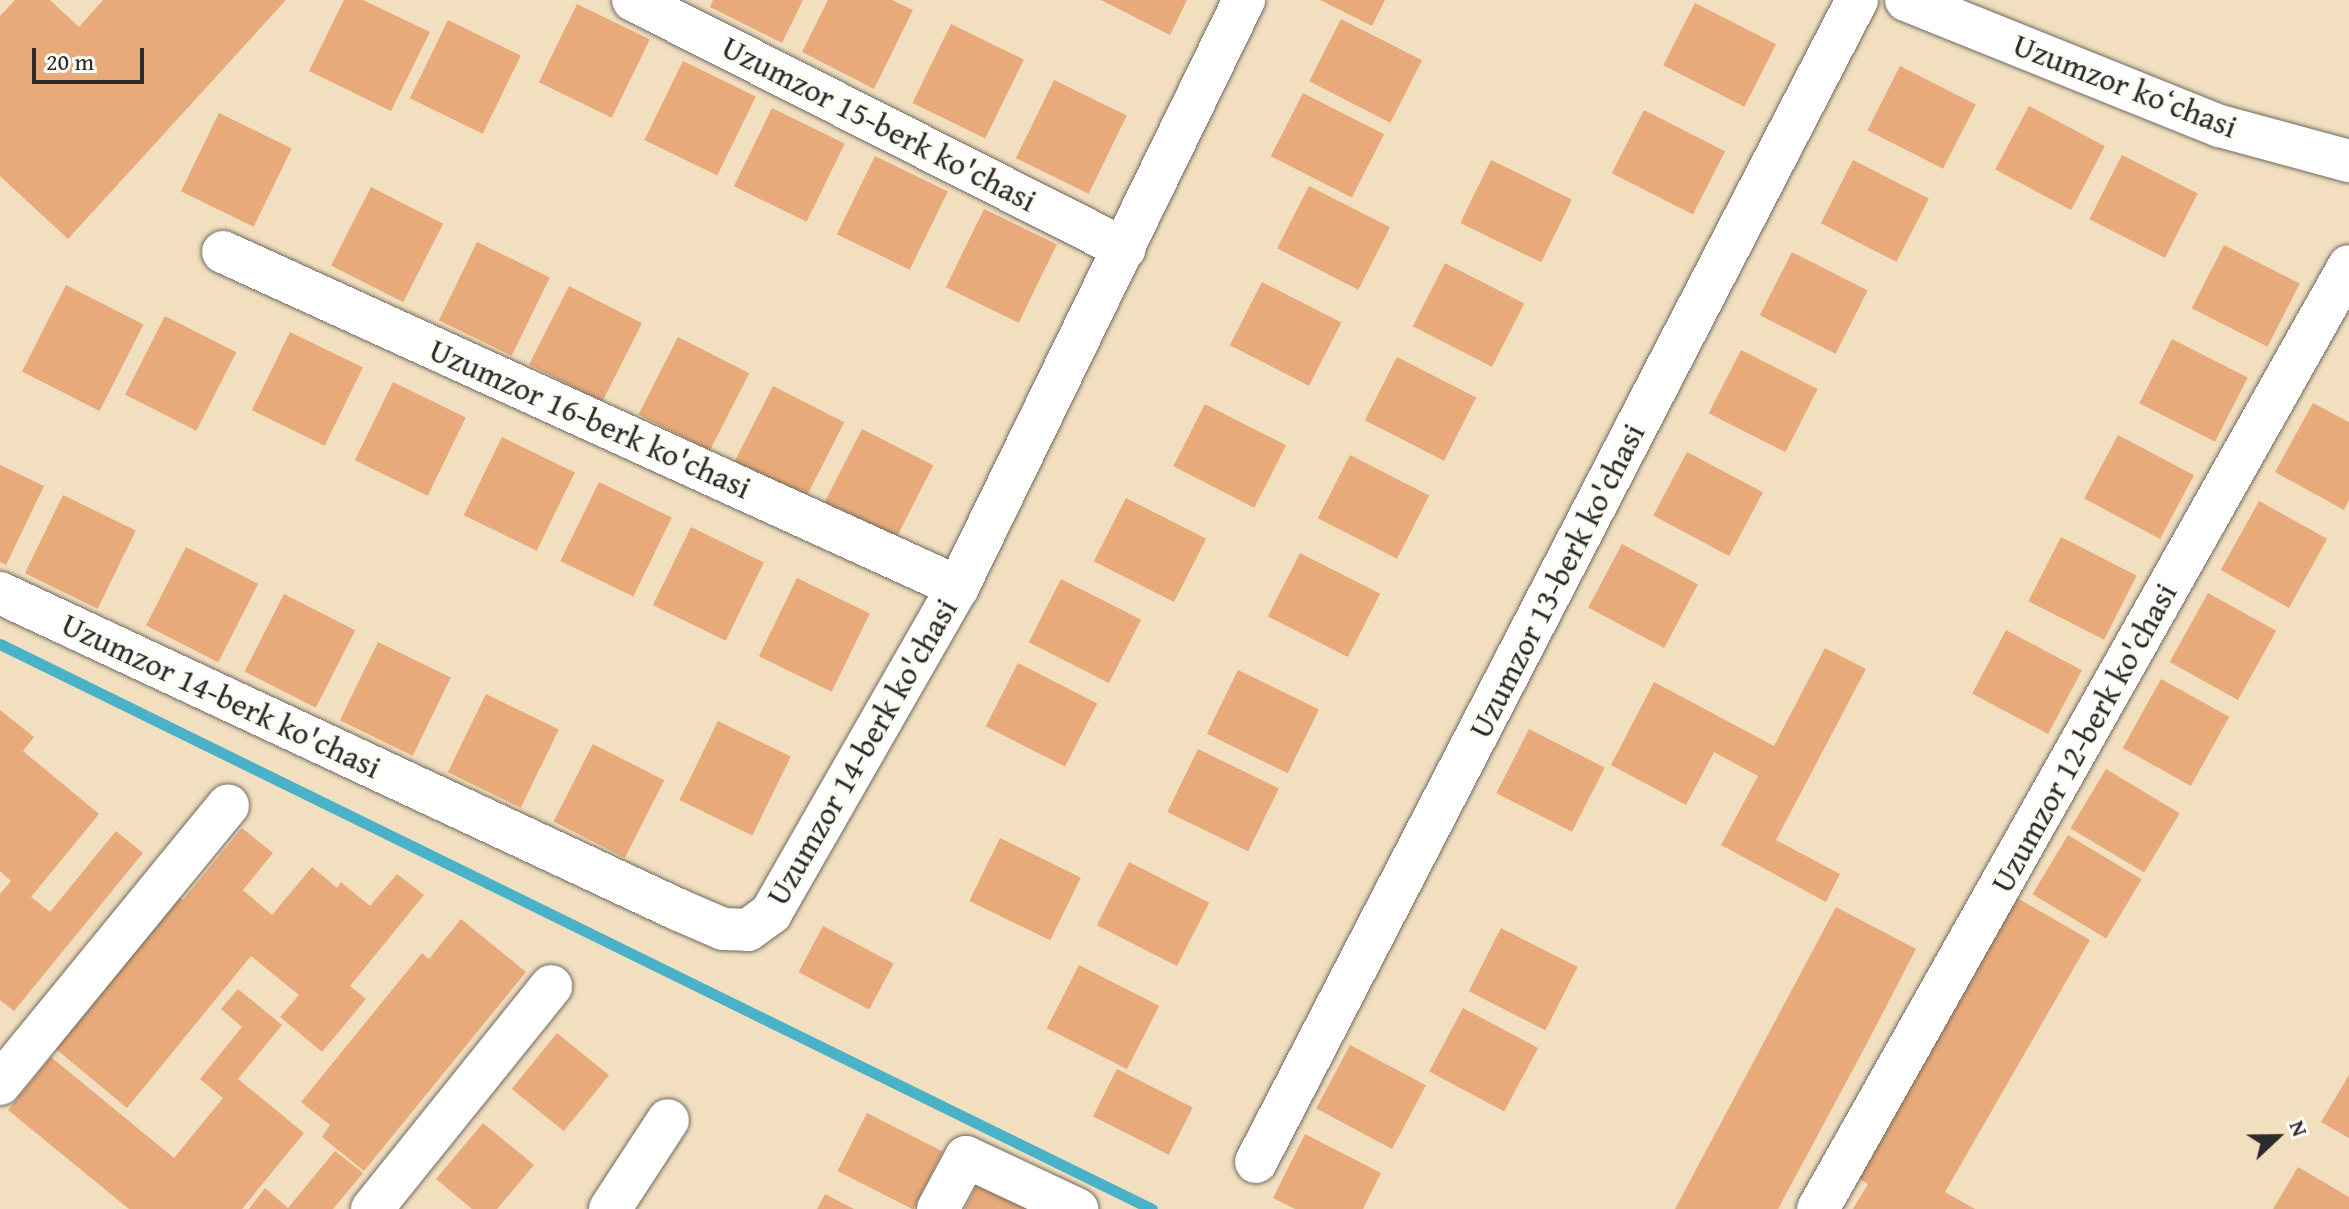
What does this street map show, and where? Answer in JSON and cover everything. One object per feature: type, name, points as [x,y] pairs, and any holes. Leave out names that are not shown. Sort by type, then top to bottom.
[{"type":"street","name":"Uzumzor 15-berk ko'chasi","points":[[633,0],[1125,249]]},
{"type":"street","name":"Uzumzor 14-berk ko'chasi","points":[[0,593],[694,917],[723,929],[748,930],[771,913],[958,587],[1244,0]]},
{"type":"street","name":"Uzumzor 13-berk ko'chasi","points":[[1256,1162],[1857,0]]},
{"type":"street","name":"Uzumzor koʻchasi","points":[[1906,0],[2220,126],[2349,161]]},
{"type":"street","name":"Uzumzor 16-berk ko'chasi","points":[[223,252],[958,587]]},
{"type":"street","name":"Uzumzor 12-berk ko'chasi","points":[[1818,1209],[2349,266]]},
{"type":"street","points":[[0,1084],[228,805]]},
{"type":"street","points":[[372,1209],[551,986]]},
{"type":"street","points":[[610,1209],[668,1120]]},
{"type":"street","points":[[938,1209],[966,1157],[1077,1209]]},
{"type":"building","points":[[15,0],[50,0],[79,27],[103,0],[286,0],[68,239],[0,176],[0,16]]},
{"type":"building","points":[[344,0],[363,0],[430,32],[391,111],[309,71]]},
{"type":"building","points":[[713,0],[803,0],[782,43],[710,7]]},
{"type":"building","points":[[828,0],[892,0],[913,10],[874,89],[802,52]]},
{"type":"building","points":[[1101,0],[1187,0],[1170,35]]},
{"type":"building","points":[[1320,0],[1385,0],[1372,26]]},
{"type":"building","points":[[1695,3],[1776,44],[1744,107],[1663,65]]},
{"type":"building","points":[[577,4],[650,40],[612,118],[539,82]]},
{"type":"building","points":[[1341,19],[1422,60],[1390,123],[1309,81]]},
{"type":"building","points":[[448,20],[521,56],[483,134],[410,98]]},
{"type":"building","points":[[951,24],[1024,60],[985,139],[912,103]]},
{"type":"building","points":[[683,61],[756,97],[717,176],[644,140]]},
{"type":"building","points":[[1900,66],[1976,105],[1943,169],[1867,130]]},
{"type":"building","points":[[1054,80],[1127,116],[1089,194],[1016,158]]},
{"type":"building","points":[[1303,93],[1384,134],[1352,198],[1271,156]]},
{"type":"building","points":[[2029,106],[2105,146],[2071,210],[1995,170]]},
{"type":"building","points":[[772,108],[845,144],[807,222],[734,186]]},
{"type":"building","points":[[1644,110],[1725,151],[1693,215],[1612,173]]},
{"type":"building","points":[[219,113],[292,149],[254,227],[181,191]]},
{"type":"building","points":[[2122,155],[2198,194],[2165,258],[2089,219]]},
{"type":"building","points":[[875,156],[948,192],[910,270],[837,234]]},
{"type":"building","points":[[1491,160],[1572,199],[1541,262],[1460,223]]},
{"type":"building","points":[[1853,160],[1929,199],[1897,262],[1821,223]]},
{"type":"building","points":[[1309,186],[1390,227],[1358,290],[1277,248]]},
{"type":"building","points":[[371,187],[443,224],[403,302],[331,265]]},
{"type":"building","points":[[984,209],[1057,245],[1019,323],[946,287]]},
{"type":"building","points":[[477,242],[550,278],[512,356],[439,320]]},
{"type":"building","points":[[2224,245],[2300,284],[2268,347],[2192,308]]},
{"type":"building","points":[[1792,252],[1868,291],[1836,354],[1760,315]]},
{"type":"building","points":[[1445,263],[1524,303],[1492,367],[1413,326]]},
{"type":"building","points":[[1262,282],[1341,322],[1309,386],[1230,345]]},
{"type":"building","points":[[66,285],[144,324],[99,411],[22,371]]},
{"type":"building","points":[[569,286],[642,323],[602,402],[529,364]]},
{"type":"building","points":[[165,316],[236,352],[196,431],[125,394]]},
{"type":"building","points":[[290,332],[363,368],[325,446],[252,410]]},
{"type":"building","points":[[678,337],[749,373],[710,451],[639,415]]},
{"type":"building","points":[[2172,339],[2248,378],[2215,442],[2139,403]]},
{"type":"building","points":[[1741,350],[1818,389],[1785,452],[1709,413]]},
{"type":"building","points":[[1397,357],[1476,397],[1444,461],[1365,420]]},
{"type":"building","points":[[393,382],[466,418],[428,496],[355,460]]},
{"type":"building","points":[[773,386],[844,422],[805,500],[734,464]]},
{"type":"building","points":[[2313,403],[2349,422],[2349,500],[2344,510],[2275,472]]},
{"type":"building","points":[[1205,404],[1286,445],[1254,508],[1173,466]]},
{"type":"building","points":[[862,429],[933,465],[894,543],[823,507]]},
{"type":"building","points":[[2118,435],[2194,475],[2160,539],[2084,499]]},
{"type":"building","points":[[502,437],[575,473],[537,551],[464,515]]},
{"type":"building","points":[[1687,452],[1763,492],[1729,556],[1653,516]]},
{"type":"building","points":[[1350,455],[1429,495],[1397,559],[1318,518]]},
{"type":"building","points":[[0,465],[44,486],[6,565],[0,562]]},
{"type":"building","points":[[599,482],[672,518],[633,597],[560,561]]},
{"type":"building","points":[[63,495],[136,531],[98,609],[25,573]]},
{"type":"building","points":[[1126,498],[1206,539],[1174,602],[1094,561]]},
{"type":"building","points":[[2259,501],[2327,539],[2289,608],[2221,570]]},
{"type":"building","points":[[691,527],[764,563],[726,641],[653,605]]},
{"type":"building","points":[[2061,537],[2137,576],[2104,640],[2028,601]]},
{"type":"building","points":[[1622,544],[1698,584],[1664,648],[1588,608]]},
{"type":"building","points":[[186,547],[258,584],[218,662],[146,625]]},
{"type":"building","points":[[1300,553],[1380,594],[1348,657],[1268,616]]},
{"type":"building","points":[[797,578],[870,614],[832,692],[759,656]]},
{"type":"building","points":[[1061,579],[1141,620],[1109,683],[1029,642]]},
{"type":"building","points":[[2208,593],[2276,631],[2238,700],[2170,662]]},
{"type":"building","points":[[284,594],[355,630],[316,708],[245,672]]},
{"type":"building","points":[[2006,630],[2082,670],[2048,734],[1972,694]]},
{"type":"building","points":[[378,642],[451,678],[413,756],[340,720]]},
{"type":"building","points":[[1825,648],[1866,669],[1776,840],[1840,874],[1826,902],[1721,845],[1758,776],[1714,752],[1686,805],[1611,765],[1654,682],[1774,746]]},
{"type":"building","points":[[1018,663],[1097,703],[1065,767],[986,726]]},
{"type":"building","points":[[1238,670],[1319,709],[1288,773],[1207,734]]},
{"type":"building","points":[[2161,679],[2229,717],[2191,786],[2123,748]]},
{"type":"building","points":[[486,694],[559,730],[521,808],[448,772]]},
{"type":"building","points":[[0,710],[34,737],[23,751],[99,814],[31,897],[50,912],[116,831],[143,853],[14,1011],[0,1000],[0,894],[11,881],[0,871]]},
{"type":"building","points":[[718,721],[791,757],[752,836],[679,800]]},
{"type":"building","points":[[1529,729],[1605,768],[1572,832],[1496,793]]},
{"type":"building","points":[[593,744],[664,780],[625,858],[554,822]]},
{"type":"building","points":[[1198,749],[1279,788],[1248,851],[1167,812]]},
{"type":"building","points":[[2106,769],[2180,813],[2144,872],[2070,828]]},
{"type":"building","points":[[242,828],[273,853],[243,890],[272,915],[312,867],[337,888],[341,882],[370,906],[397,874],[424,895],[350,986],[366,999],[322,1052],[280,1017],[299,995],[251,956],[127,1108],[51,1045],[175,893],[183,900]]},
{"type":"building","points":[[2068,835],[2142,879],[2106,938],[2032,894]]},
{"type":"building","points":[[1000,838],[1081,877],[1050,940],[969,901]]},
{"type":"building","points":[[1129,862],[1209,903],[1177,966],[1097,925]]},
{"type":"building","points":[[2012,895],[2090,940],[1945,1192],[1975,1209],[1853,1209],[1868,1184],[1858,1178],[1926,1061],[1919,1057]]},
{"type":"building","points":[[1836,907],[1916,949],[1864,1049],[1778,1209],[1675,1209]]},
{"type":"building","points":[[461,919],[526,972],[364,1171],[322,1137],[330,1125],[301,1102],[422,953],[429,959]]},
{"type":"building","points":[[823,926],[894,964],[869,1009],[799,972]]},
{"type":"building","points":[[1501,928],[1578,967],[1545,1030],[1469,991]]},
{"type":"building","points":[[1079,965],[1159,1006],[1127,1069],[1047,1028]]},
{"type":"building","points":[[238,989],[282,1025],[238,1079],[304,1133],[242,1209],[129,1209],[8,1110],[51,1057],[174,1158],[223,1098],[200,1079],[242,1027],[221,1009]]},
{"type":"building","points":[[1463,1008],[1538,1048],[1504,1111],[1429,1072]]},
{"type":"building","points":[[557,1033],[609,1075],[564,1131],[512,1089]]},
{"type":"building","points":[[1350,1045],[1426,1085],[1392,1149],[1316,1109]]},
{"type":"building","points":[[1117,1069],[1193,1108],[1169,1155],[1093,1116]]},
{"type":"building","points":[[2349,1075],[2349,1138],[2321,1122]]},
{"type":"building","points":[[867,1113],[943,1152],[913,1209],[837,1171]]},
{"type":"building","points":[[483,1123],[534,1165],[497,1209],[472,1209],[436,1179]]},
{"type":"building","points":[[1305,1134],[1381,1173],[1363,1209],[1295,1209],[1273,1198]]},
{"type":"building","points":[[335,1151],[363,1173],[333,1209],[249,1209],[265,1188],[288,1208]]},
{"type":"building","points":[[2298,1167],[2349,1197],[2349,1209],[2273,1209]]},
{"type":"building","points":[[977,1184],[1028,1209],[965,1209]]},
{"type":"building","points":[[825,1194],[854,1209],[817,1209]]},
{"type":"waterway","points":[[0,644],[1152,1209]]}]
